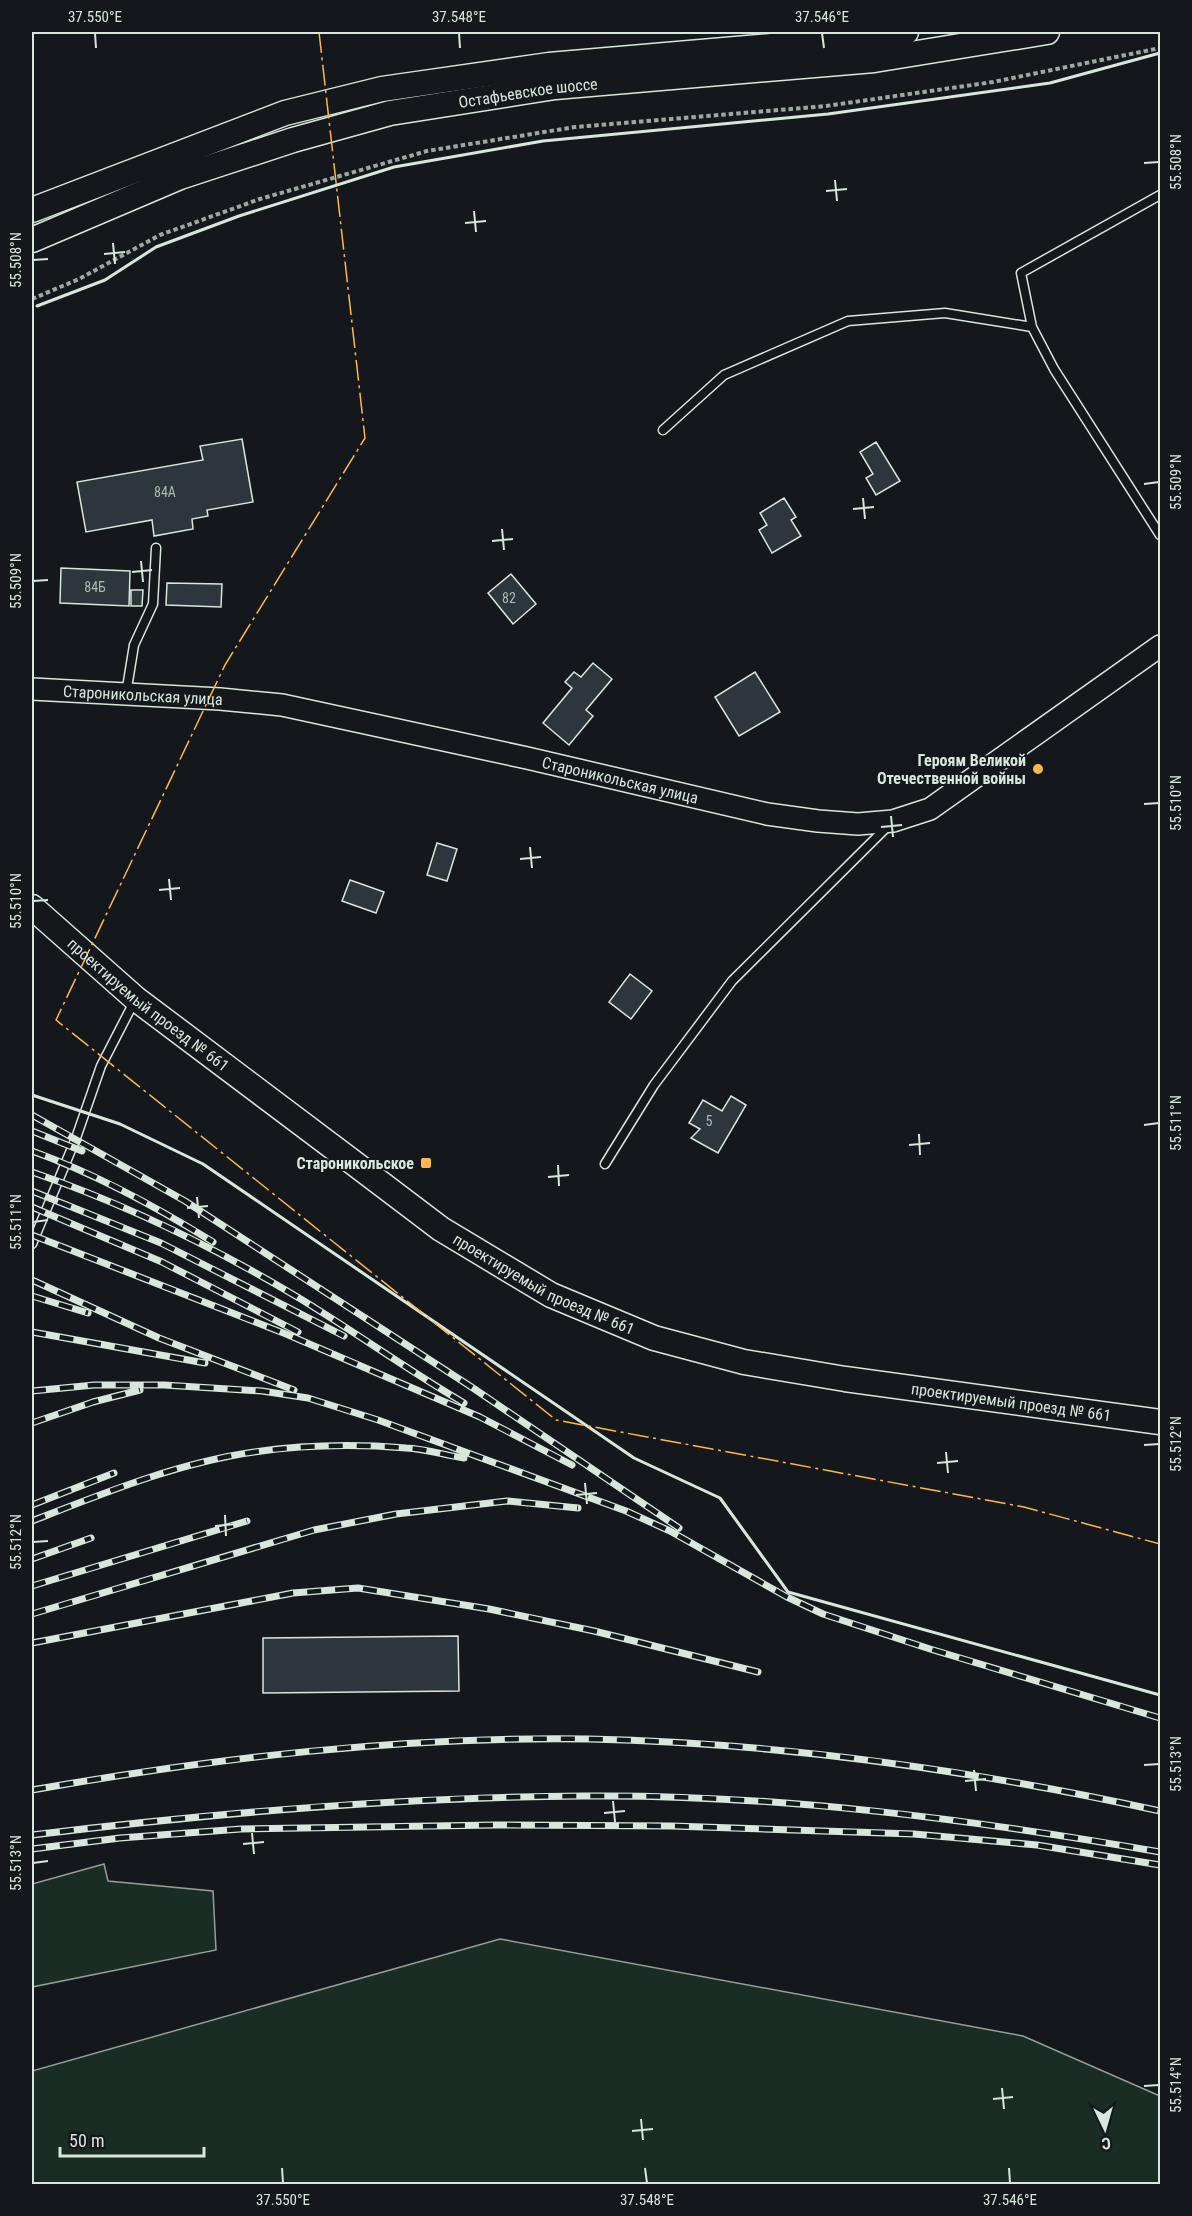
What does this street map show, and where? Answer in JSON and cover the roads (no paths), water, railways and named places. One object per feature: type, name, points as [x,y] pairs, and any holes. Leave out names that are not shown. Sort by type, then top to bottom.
[{"type":"main road","name":"Остафьевское шоссе","points":[[32,210],[285,113],[382,89],[549,65],[865,38],[906,32]]},
{"type":"main road","name":"Остафьевское шоссе","points":[[32,240],[180,177],[293,140],[390,112],[555,87],[874,60],[1047,32]]},
{"type":"main road","name":"проектируемый проезд № 661","points":[[32,907],[136,999],[441,1229],[508,1271],[580,1308],[654,1338],[744,1362],[1161,1422]]},
{"type":"street","name":"Староникольская улица","points":[[32,689],[220,699],[282,705],[539,760],[767,814],[858,824],[893,820],[930,809],[1161,646]]},
{"type":"lane","points":[[1161,195],[1021,273],[1032,327],[1054,369],[1161,536]]},
{"type":"lane","points":[[663,430],[724,375],[848,321],[945,313],[1032,327]]},
{"type":"lane","points":[[126,695],[134,645],[153,604],[156,548]]},
{"type":"lane","points":[[605,1164],[654,1085],[732,981],[893,820]]},
{"type":"lane","points":[[32,1244],[76,1138],[102,1066],[136,999]]},
{"type":"railway","points":[[32,1115],[185,1201],[473,1388],[679,1528]]},
{"type":"railway","points":[[32,1131],[82,1151]]},
{"type":"railway","points":[[32,1151],[125,1192],[213,1242]]},
{"type":"railway","points":[[32,1172],[135,1212],[234,1261],[299,1298],[464,1403]]},
{"type":"railway","points":[[32,1191],[161,1243],[344,1336]]},
{"type":"railway","points":[[32,1207],[162,1262],[298,1332]]},
{"type":"railway","points":[[32,1235],[286,1334],[480,1417],[572,1465]]},
{"type":"railway","points":[[32,1280],[159,1338],[294,1390]]},
{"type":"railway","points":[[32,1296],[88,1313]]},
{"type":"railway","points":[[32,1332],[205,1363]]},
{"type":"railway","points":[[32,1391],[94,1385],[164,1385],[262,1391],[308,1398],[378,1420],[626,1511],[670,1531],[787,1597],[823,1614],[930,1649],[1160,1718]]},
{"type":"railway","points":[[32,1423],[93,1402],[140,1390]]},
{"type":"railway","points":[[32,1521],[169,1471],[254,1452],[310,1447],[368,1446],[413,1449],[464,1458]]},
{"type":"railway","points":[[32,1505],[114,1473]]},
{"type":"railway","points":[[32,1614],[314,1530],[396,1514],[507,1501],[578,1508]]},
{"type":"railway","points":[[32,1586],[247,1521]]},
{"type":"railway","points":[[32,1559],[91,1538]]},
{"type":"railway","points":[[32,1643],[293,1593],[358,1588],[489,1609],[594,1631],[758,1672]]},
{"type":"railway","points":[[32,1790],[170,1768],[309,1751],[449,1741],[589,1739],[733,1746],[876,1761],[1019,1783],[1160,1811]]},
{"type":"railway","points":[[32,1835],[238,1813],[376,1803],[514,1797],[655,1796],[728,1799],[873,1811],[1017,1829],[1160,1852]]},
{"type":"railway","points":[[32,1849],[120,1838],[241,1829],[496,1825],[672,1826],[914,1834],[1037,1845],[1160,1865]]},
{"type":"place","name":"Героям Великой Отечественной войны","points":[[1038,769]]},
{"type":"place","name":"Староникольское","points":[[426,1163]]}]
